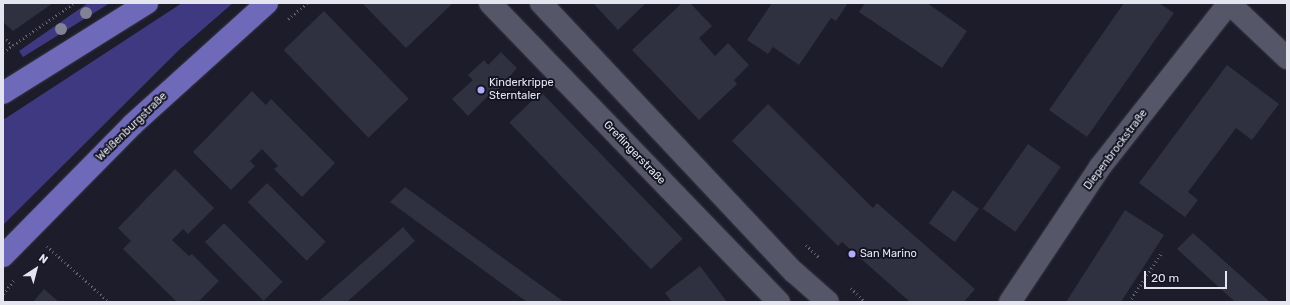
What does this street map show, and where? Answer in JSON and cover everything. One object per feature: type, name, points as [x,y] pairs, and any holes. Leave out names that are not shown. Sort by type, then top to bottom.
[{"type":"main road","points":[[3,93],[147,3]]},
{"type":"main road","name":"Weißenburgstraße","points":[[3,256],[132,125],[267,3]]},
{"type":"street","name":"Greflingerstraße","points":[[490,3],[779,302]]},
{"type":"street","points":[[541,3],[788,266],[828,302]]},
{"type":"street","points":[[1229,3],[1287,58]]},
{"type":"street","name":"Diepenbrockstraße","points":[[1010,302],[1100,167],[1229,3]]},
{"type":"path","points":[[3,52],[74,3]]},
{"type":"path","points":[[3,37],[13,45]]},
{"type":"path","points":[[44,243],[109,302]]},
{"type":"path","points":[[1129,302],[1162,252]]},
{"type":"shaded area","points":[[88,3],[110,3],[23,57],[19,51]]},
{"type":"shaded area","points":[[182,3],[233,3],[180,49],[3,225],[3,120]]},
{"type":"building","points":[[3,3],[53,3],[13,31],[3,22]]},
{"type":"building","points":[[362,3],[451,3],[452,4],[406,48]]},
{"type":"building","points":[[593,3],[646,3],[618,30]]},
{"type":"building","points":[[682,3],[690,3],[712,26],[699,38],[715,56],[728,43],[749,65],[734,80],[737,84],[699,120],[632,50]]},
{"type":"building","points":[[772,3],[848,3],[836,21],[831,18],[799,65],[773,47],[768,54],[747,40]]},
{"type":"building","points":[[865,3],[927,3],[967,31],[942,68],[859,12]]},
{"type":"building","points":[[1124,3],[1159,3],[1174,13],[1087,137],[1049,110]]},
{"type":"building","points":[[324,11],[409,99],[368,138],[284,50]]},
{"type":"building","name":"Kinderkrippe Sterntaler","points":[[501,52],[517,68],[491,98],[488,96],[468,116],[452,99],[473,80],[468,75],[484,60],[488,65]]},
{"type":"building","points":[[1227,65],[1279,104],[1252,140],[1236,128],[1188,192],[1198,200],[1185,217],[1139,183]]},
{"type":"building","points":[[252,91],[266,105],[271,99],[335,163],[302,197],[274,169],[278,166],[262,149],[250,161],[255,166],[231,190],[193,152]]},
{"type":"building","points":[[541,92],[683,239],[651,269],[509,123]]},
{"type":"building","points":[[768,104],[873,208],[877,203],[975,289],[964,302],[910,302],[842,242],[838,246],[732,141]]},
{"type":"building","points":[[1028,144],[1061,167],[1015,232],[983,209]]},
{"type":"building","points":[[175,169],[214,208],[188,234],[183,229],[172,240],[189,256],[192,254],[219,281],[198,302],[177,302],[123,249],[131,241],[118,228]]},
{"type":"building","points":[[267,183],[326,242],[307,261],[248,202]]},
{"type":"building","points":[[405,187],[564,302],[527,302],[390,202]]},
{"type":"building","points":[[953,190],[979,209],[955,242],[929,223]]},
{"type":"building","points":[[1125,210],[1164,235],[1121,302],[1066,302]]},
{"type":"building","points":[[224,223],[283,282],[264,301],[205,242]]},
{"type":"building","points":[[403,227],[415,241],[347,302],[318,302]]},
{"type":"building","points":[[1193,233],[1270,302],[1235,302],[1177,249]]},
{"type":"building","points":[[700,266],[727,302],[672,302],[665,293]]},
{"type":"building","points":[[44,289],[59,302],[33,302]]},
{"type":"place","name":"Kinderkrippe Sterntaler","points":[[481,90]]},
{"type":"place","name":"San Marino","points":[[852,254]]}]
